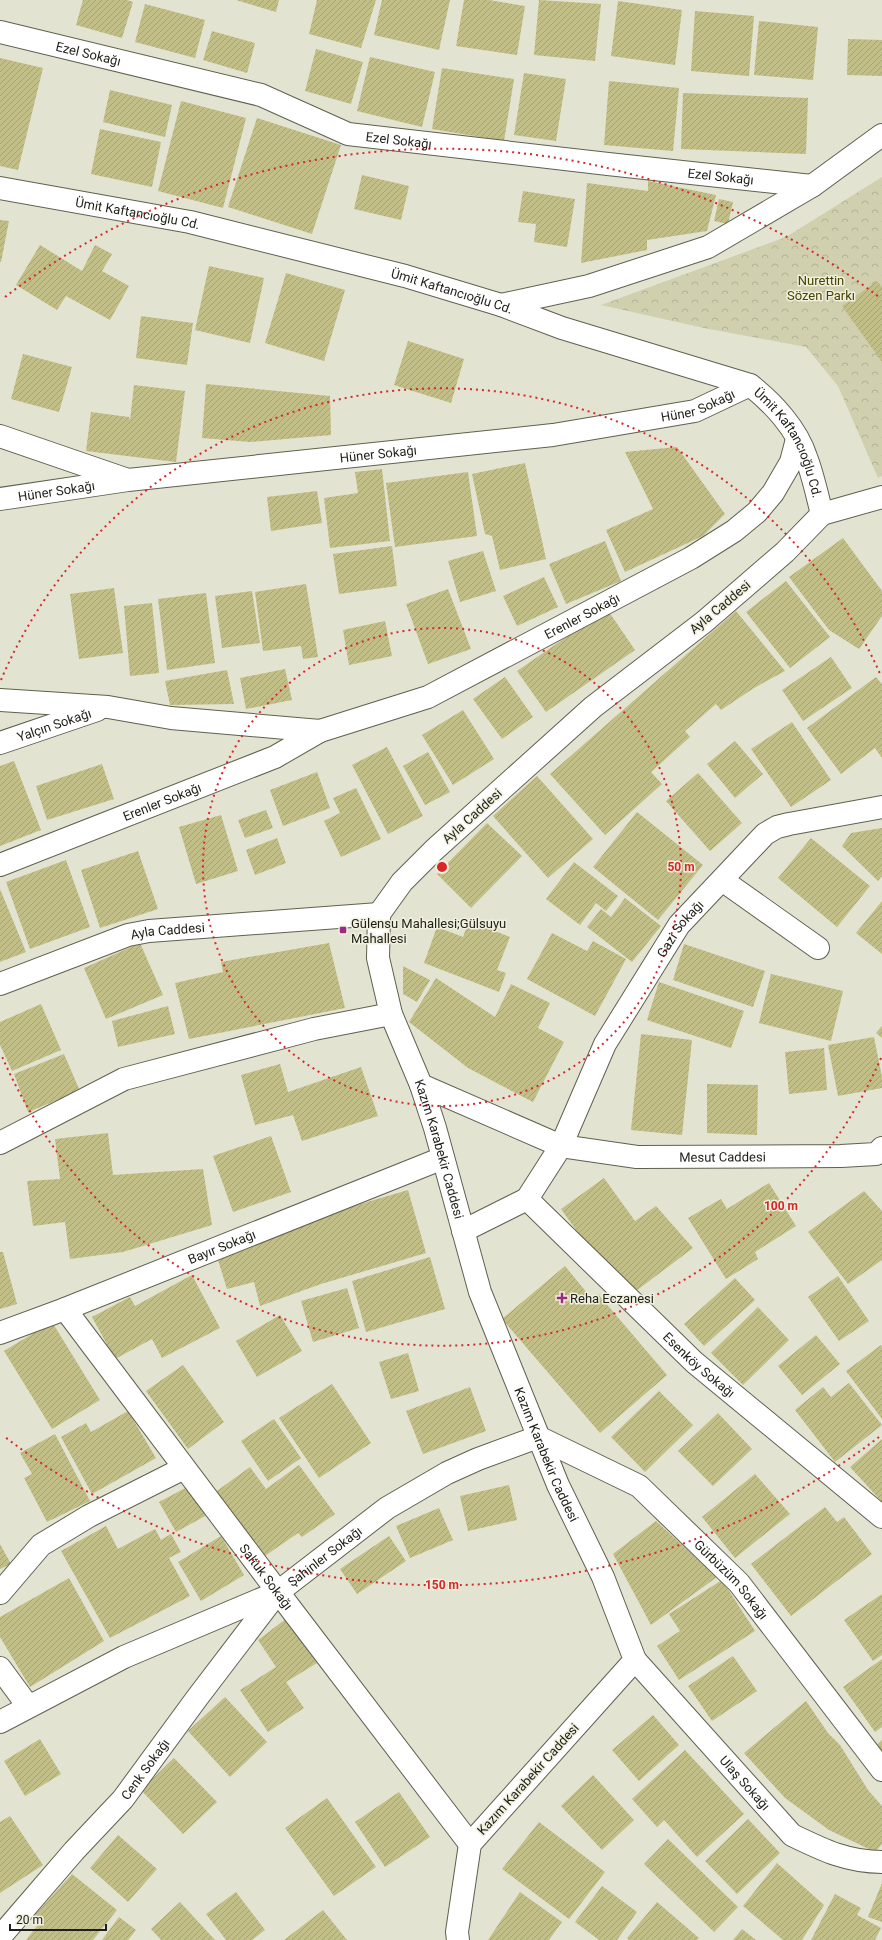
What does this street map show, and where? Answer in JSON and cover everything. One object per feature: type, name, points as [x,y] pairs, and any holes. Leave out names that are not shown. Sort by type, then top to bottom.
[{"type":"street","name":"Ezel Sokağı","points":[[0,32],[261,96],[348,134],[812,186]]},
{"type":"street","points":[[501,305],[589,286],[708,247],[812,186],[882,135]]},
{"type":"street","name":"Ümit Kaftancıoğlu Cd.","points":[[0,188],[190,222],[405,276],[501,305],[562,328],[750,386],[764,396],[776,409],[797,439],[806,456],[822,514]]},
{"type":"street","name":"Hüner Sokağı","points":[[0,500],[128,480],[553,435],[695,411],[750,386]]},
{"type":"street","points":[[0,436],[128,480]]},
{"type":"street","name":"Erenler Sokağı","points":[[0,865],[275,757],[320,731],[428,697],[690,558],[734,531],[756,512],[773,493],[791,462],[797,439]]},
{"type":"street","points":[[822,514],[869,502],[882,497]]},
{"type":"street","name":"Ayla Caddesi","points":[[0,984],[128,935],[149,931],[379,914],[402,882],[434,850],[593,707],[704,622],[773,562],[822,514]]},
{"type":"street","name":"Erenler Sokağı","points":[[0,700],[108,707],[171,718],[320,731]]},
{"type":"street","name":"Yalçın Sokağı","points":[[0,743],[108,707]]},
{"type":"street","name":"Gazi Sokağı","points":[[527,1199],[561,1146],[605,1044],[680,926],[765,834],[777,827],[882,807]]},
{"type":"street","points":[[722,880],[818,948]]},
{"type":"street","name":"Kazım Karabekir Caddesi","points":[[379,914],[378,958],[391,1014],[421,1085],[480,1292],[558,1485],[604,1577],[635,1660],[470,1844],[457,1932],[458,1940]]},
{"type":"street","points":[[0,1143],[124,1079],[314,1029],[391,1014]]},
{"type":"street","name":"Mesut Caddesi","points":[[421,1085],[561,1146],[637,1157],[880,1155]]},
{"type":"street","name":"Bayır Sokağı","points":[[0,1333],[65,1309],[443,1158]]},
{"type":"street","points":[[463,1231],[527,1199]]},
{"type":"street","name":"Esenköy Sokağı","points":[[527,1199],[694,1362],[882,1517]]},
{"type":"street","name":"Saltuk Sokağı","points":[[65,1309],[470,1844]]},
{"type":"street","name":"Şahinler Sokağı","points":[[0,1722],[124,1657],[278,1592],[387,1508],[453,1470],[478,1458],[538,1437]]},
{"type":"street","name":"Gürbüzüm Sokağı","points":[[538,1437],[639,1486],[728,1572],[739,1583],[882,1770]]},
{"type":"street","points":[[0,1593],[41,1545],[89,1516],[184,1468]]},
{"type":"street","name":"Cenk Sokağı","points":[[0,1937],[74,1851],[123,1799],[197,1698],[278,1592]]},
{"type":"street","name":"Ulaş Sokağı","points":[[635,1660],[792,1836],[827,1852],[862,1862],[882,1862]]},
{"type":"street","points":[[0,1668],[28,1706]]},
{"type":"green space","name":"Nurettin Sözen Parkı","points":[[882,177],[882,476],[878,478],[838,386],[806,347],[704,328],[601,305],[786,237]]},
{"type":"building","points":[[83,0],[127,0],[133,2],[122,38],[76,25]]},
{"type":"building","points":[[236,0],[279,0],[276,12]]},
{"type":"building","points":[[317,0],[376,0],[361,48],[309,34]]},
{"type":"building","points":[[382,0],[450,0],[439,50],[374,35]]},
{"type":"building","points":[[464,0],[489,0],[525,6],[517,55],[456,46]]},
{"type":"building","points":[[539,0],[601,4],[595,61],[534,55]]},
{"type":"building","points":[[618,1],[682,10],[675,65],[611,56]]},
{"type":"building","points":[[145,4],[205,20],[195,58],[135,42]]},
{"type":"building","points":[[695,11],[754,16],[749,76],[691,71]]},
{"type":"building","points":[[759,21],[818,27],[813,80],[754,75]]},
{"type":"building","points":[[212,31],[255,43],[247,73],[203,60]]},
{"type":"building","points":[[848,39],[882,40],[882,76],[847,75]]},
{"type":"building","points":[[316,49],[363,62],[351,104],[305,91]]},
{"type":"building","points":[[370,57],[435,72],[422,127],[357,111]]},
{"type":"building","points":[[0,58],[43,68],[18,170],[0,166]]},
{"type":"building","points":[[442,68],[514,79],[504,141],[432,129]]},
{"type":"building","points":[[524,73],[566,79],[556,141],[514,135]]},
{"type":"building","points":[[609,81],[679,88],[673,151],[604,145]]},
{"type":"building","points":[[110,90],[172,105],[165,137],[103,122]]},
{"type":"building","points":[[683,93],[808,98],[806,154],[681,149]]},
{"type":"building","points":[[181,101],[246,118],[223,208],[158,191]]},
{"type":"building","points":[[257,118],[341,145],[312,234],[228,207]]},
{"type":"building","points":[[100,129],[161,142],[152,187],[91,174]]},
{"type":"building","points":[[362,175],[409,186],[401,220],[354,209]]},
{"type":"building","points":[[648,181],[716,195],[707,231],[647,240],[647,250],[581,263],[587,183],[648,191]]},
{"type":"building","points":[[523,191],[575,199],[567,247],[534,242],[536,224],[518,222]]},
{"type":"building","points":[[719,199],[733,202],[728,224],[714,221]]},
{"type":"building","points":[[0,220],[9,221],[1,262],[0,262]]},
{"type":"building","points":[[40,245],[82,271],[95,245],[112,254],[102,271],[129,286],[110,320],[66,296],[57,310],[16,285]]},
{"type":"building","points":[[209,266],[264,278],[250,343],[195,330]]},
{"type":"building","points":[[286,273],[345,290],[324,361],[265,343]]},
{"type":"building","points":[[877,281],[882,287],[882,362],[842,306]]},
{"type":"building","points":[[141,316],[193,323],[187,365],[136,358]]},
{"type":"building","points":[[408,341],[464,359],[451,403],[394,385]]},
{"type":"building","points":[[23,354],[72,367],[59,412],[11,399]]},
{"type":"building","points":[[206,384],[330,396],[331,435],[250,442],[202,438]]},
{"type":"building","points":[[134,385],[185,391],[176,462],[86,451],[91,412],[129,417],[130,420]]},
{"type":"building","points":[[677,447],[725,514],[703,536],[625,572],[606,530],[653,509],[625,452]]},
{"type":"building","points":[[525,463],[546,559],[500,570],[492,536],[485,534],[472,474]]},
{"type":"building","points":[[382,469],[390,541],[330,548],[324,498],[358,493],[355,472]]},
{"type":"building","points":[[468,472],[477,536],[395,547],[386,483]]},
{"type":"building","points":[[317,491],[322,523],[271,531],[267,497]]},
{"type":"building","points":[[843,538],[882,591],[882,616],[859,649],[829,630],[789,577]]},
{"type":"building","points":[[605,541],[621,581],[566,604],[549,564]]},
{"type":"building","points":[[392,546],[397,586],[339,594],[333,554]]},
{"type":"building","points":[[483,551],[496,591],[460,602],[448,561]]},
{"type":"building","points":[[544,577],[558,607],[517,626],[503,596]]},
{"type":"building","points":[[786,581],[830,637],[790,668],[746,612]]},
{"type":"building","points":[[306,584],[318,657],[303,659],[301,646],[263,651],[255,592]]},
{"type":"building","points":[[114,588],[123,653],[79,659],[70,594]]},
{"type":"building","points":[[448,589],[471,649],[428,664],[406,604]]},
{"type":"building","points":[[252,591],[260,643],[222,648],[215,596]]},
{"type":"building","points":[[206,593],[215,663],[167,670],[158,599]]},
{"type":"building","points":[[152,603],[159,673],[130,676],[124,606]]},
{"type":"building","points":[[607,609],[635,650],[546,712],[517,671]]},
{"type":"building","points":[[736,611],[785,671],[754,688],[721,710],[716,704],[685,731],[690,737],[651,772],[662,784],[605,835],[550,774]]},
{"type":"building","points":[[385,621],[392,656],[349,665],[343,630]]},
{"type":"building","points":[[831,657],[852,688],[803,721],[782,690]]},
{"type":"building","points":[[285,669],[292,700],[246,709],[240,678]]},
{"type":"building","points":[[227,670],[234,704],[170,705],[165,681]]},
{"type":"building","points":[[505,677],[533,717],[502,739],[473,699]]},
{"type":"building","points":[[876,677],[882,684],[882,758],[875,748],[841,774],[807,728]]},
{"type":"building","points":[[463,710],[494,759],[453,785],[422,735]]},
{"type":"building","points":[[792,722],[831,780],[791,807],[751,749]]},
{"type":"building","points":[[735,741],[763,774],[735,798],[707,764]]},
{"type":"building","points":[[387,747],[423,816],[388,834],[352,765]]},
{"type":"building","points":[[428,752],[450,792],[425,805],[403,766]]},
{"type":"building","points":[[14,761],[41,830],[0,846],[0,766]]},
{"type":"building","points":[[102,764],[114,799],[47,820],[36,786]]},
{"type":"building","points":[[317,772],[330,808],[283,826],[270,790]]},
{"type":"building","points":[[698,773],[742,823],[710,851],[666,801]]},
{"type":"building","points":[[537,776],[593,839],[548,878],[493,816]]},
{"type":"building","points":[[356,788],[381,839],[341,857],[324,821],[340,813],[333,798]]},
{"type":"building","points":[[266,810],[273,828],[245,838],[238,820]]},
{"type":"building","points":[[637,812],[703,865],[658,920],[593,867]]},
{"type":"building","points":[[221,815],[238,871],[196,884],[179,827]]},
{"type":"building","points":[[487,823],[522,856],[471,908],[437,874]]},
{"type":"building","points":[[882,828],[882,876],[878,881],[842,846],[851,833]]},
{"type":"building","points":[[277,838],[286,863],[255,875],[246,850]]},
{"type":"building","points":[[811,838],[870,886],[837,927],[778,878]]},
{"type":"building","points":[[138,851],[158,909],[100,928],[81,870]]},
{"type":"building","points":[[66,860],[90,927],[30,949],[6,882]]},
{"type":"building","points":[[574,862],[618,896],[606,911],[596,903],[580,925],[546,899]]},
{"type":"building","points":[[0,889],[26,952],[0,962]]},
{"type":"building","points":[[625,898],[661,926],[632,962],[587,927],[601,909],[611,917]]},
{"type":"building","points":[[882,901],[882,954],[856,933]]},
{"type":"building","points":[[469,921],[510,937],[497,970],[506,973],[499,992],[424,963],[437,927],[463,937]]},
{"type":"building","points":[[552,933],[587,951],[593,941],[626,959],[595,1016],[527,979]]},
{"type":"building","points":[[140,943],[163,995],[106,1019],[84,968]]},
{"type":"building","points":[[329,943],[345,1008],[189,1039],[175,983],[223,972],[221,962]]},
{"type":"building","points":[[684,944],[765,971],[753,1007],[673,980]]},
{"type":"building","points":[[403,966],[430,980],[417,1002],[403,994]]},
{"type":"building","points":[[771,974],[843,991],[831,1041],[759,1023]]},
{"type":"building","points":[[436,978],[495,1017],[511,984],[550,1003],[538,1028],[564,1042],[533,1102],[468,1068],[409,1022]]},
{"type":"building","points":[[659,982],[744,1011],[731,1048],[647,1020]]},
{"type":"building","points":[[41,1004],[61,1050],[12,1071],[0,1045],[0,1022]]},
{"type":"building","points":[[168,1006],[175,1034],[118,1047],[112,1021]]},
{"type":"building","points":[[882,1026],[882,1038],[876,1033]]},
{"type":"building","points":[[641,1034],[692,1040],[682,1135],[631,1130]]},
{"type":"building","points":[[874,1037],[882,1077],[882,1088],[838,1096],[828,1045]]},
{"type":"building","points":[[824,1048],[827,1090],[789,1094],[785,1052]]},
{"type":"building","points":[[64,1054],[80,1091],[28,1112],[14,1074]]},
{"type":"building","points":[[280,1064],[288,1092],[361,1067],[378,1116],[302,1141],[293,1115],[255,1125],[241,1075]]},
{"type":"building","points":[[707,1084],[758,1085],[757,1135],[707,1133]]},
{"type":"building","points":[[108,1133],[113,1175],[203,1169],[212,1225],[123,1252],[70,1259],[65,1222],[33,1226],[27,1181],[60,1179],[55,1139]]},
{"type":"building","points":[[271,1136],[291,1192],[233,1212],[213,1156]]},
{"type":"building","points":[[604,1178],[635,1221],[656,1206],[693,1248],[632,1294],[592,1252],[561,1209]]},
{"type":"building","points":[[769,1183],[796,1226],[755,1252],[758,1259],[726,1279],[688,1218],[721,1199],[727,1209]]},
{"type":"building","points":[[408,1190],[426,1253],[321,1284],[260,1306],[254,1282],[227,1289],[217,1257],[303,1221]]},
{"type":"building","points":[[864,1191],[882,1211],[882,1260],[848,1284],[808,1232]]},
{"type":"building","points":[[0,1252],[3,1252],[17,1304],[0,1309]]},
{"type":"building","points":[[430,1257],[445,1309],[366,1332],[352,1281]]},
{"type":"building","points":[[565,1266],[592,1299],[598,1294],[667,1375],[600,1433],[502,1319]]},
{"type":"building","points":[[192,1275],[220,1328],[162,1358],[152,1339],[115,1359],[92,1317],[130,1297],[135,1306]]},
{"type":"building","points":[[838,1276],[869,1321],[839,1341],[808,1297]]},
{"type":"building","points":[[735,1278],[755,1300],[704,1346],[684,1324]]},
{"type":"building","points":[[347,1288],[359,1328],[313,1342],[301,1301]]},
{"type":"building","points":[[758,1307],[789,1340],[743,1385],[711,1353]]},
{"type":"building","points":[[280,1315],[302,1351],[257,1377],[236,1341]]},
{"type":"building","points":[[52,1322],[100,1400],[52,1429],[4,1351]]},
{"type":"building","points":[[816,1335],[840,1364],[802,1395],[778,1366]]},
{"type":"building","points":[[881,1345],[882,1347],[882,1419],[846,1371]]},
{"type":"building","points":[[408,1353],[419,1391],[391,1399],[379,1362]]},
{"type":"building","points":[[183,1365],[224,1422],[188,1449],[146,1391]]},
{"type":"building","points":[[849,1383],[882,1425],[835,1462],[795,1410],[823,1387],[831,1397]]},
{"type":"building","points":[[332,1384],[371,1443],[319,1478],[279,1418]]},
{"type":"building","points":[[470,1387],[486,1431],[423,1454],[406,1411]]},
{"type":"building","points":[[659,1391],[693,1425],[645,1472],[611,1437]]},
{"type":"building","points":[[128,1411],[156,1458],[92,1494],[61,1437],[86,1423],[91,1432]]},
{"type":"building","points":[[718,1413],[752,1449],[713,1486],[678,1451]]},
{"type":"building","points":[[274,1419],[301,1458],[268,1481],[241,1441]]},
{"type":"building","points":[[55,1434],[90,1501],[47,1522],[24,1478],[32,1474],[20,1453]]},
{"type":"building","points":[[882,1439],[882,1502],[850,1467]]},
{"type":"building","points":[[299,1465],[335,1514],[302,1537],[298,1533],[262,1558],[214,1493],[250,1467],[266,1489]]},
{"type":"building","points":[[755,1474],[790,1514],[735,1558],[702,1517]]},
{"type":"building","points":[[191,1485],[207,1515],[176,1532],[159,1502]]},
{"type":"building","points":[[509,1485],[517,1520],[468,1531],[460,1496]]},
{"type":"building","points":[[825,1507],[837,1522],[844,1517],[872,1554],[791,1616],[751,1564]]},
{"type":"building","points":[[439,1508],[453,1540],[410,1558],[396,1526]]},
{"type":"building","points":[[656,1521],[717,1577],[651,1625],[613,1554]]},
{"type":"building","points":[[106,1526],[118,1549],[155,1529],[161,1540],[171,1534],[181,1552],[169,1558],[190,1596],[110,1638],[61,1551]]},
{"type":"building","points":[[221,1536],[244,1575],[201,1601],[178,1562]]},
{"type":"building","points":[[389,1536],[406,1561],[357,1594],[340,1569]]},
{"type":"building","points":[[0,1544],[11,1564],[0,1569]]},
{"type":"building","points":[[69,1578],[104,1641],[30,1687],[0,1637],[0,1617]]},
{"type":"building","points":[[722,1580],[755,1631],[679,1680],[657,1646],[680,1631],[669,1614]]},
{"type":"building","points":[[882,1594],[882,1655],[873,1661],[844,1620]]},
{"type":"building","points":[[287,1618],[317,1663],[286,1682],[304,1708],[268,1732],[240,1690],[276,1667],[258,1640]]},
{"type":"building","points":[[733,1656],[757,1691],[712,1721],[688,1686]]},
{"type":"building","points":[[882,1659],[882,1727],[875,1732],[843,1687]]},
{"type":"building","points":[[225,1697],[267,1742],[230,1777],[188,1731]]},
{"type":"building","points":[[806,1701],[828,1733],[840,1745],[868,1790],[882,1806],[882,1844],[875,1852],[829,1830],[785,1798],[744,1753]]},
{"type":"building","points":[[653,1715],[679,1745],[639,1781],[612,1750]]},
{"type":"building","points":[[40,1739],[61,1774],[25,1796],[4,1761]]},
{"type":"building","points":[[882,1740],[882,1757],[874,1748]]},
{"type":"building","points":[[685,1750],[744,1814],[697,1857],[664,1820],[657,1827],[632,1799]]},
{"type":"building","points":[[174,1758],[217,1802],[183,1834],[141,1790]]},
{"type":"building","points":[[593,1775],[634,1820],[602,1850],[561,1806]]},
{"type":"building","points":[[399,1792],[430,1837],[385,1867],[355,1822]]},
{"type":"building","points":[[327,1798],[376,1867],[334,1896],[285,1828]]},
{"type":"building","points":[[10,1816],[43,1865],[0,1893],[0,1822]]},
{"type":"building","points":[[748,1819],[780,1853],[737,1894],[705,1861]]},
{"type":"building","points":[[539,1822],[605,1872],[569,1919],[502,1869]]},
{"type":"building","points":[[118,1835],[157,1869],[128,1902],[90,1868]]},
{"type":"building","points":[[668,1839],[738,1907],[714,1932],[644,1864]]},
{"type":"building","points":[[777,1863],[824,1905],[802,1940],[783,1940],[743,1906]]},
{"type":"building","points":[[72,1874],[117,1910],[93,1940],[26,1940],[40,1922],[34,1916]]},
{"type":"building","points":[[882,1883],[882,1922],[868,1917]]},
{"type":"building","points":[[602,1886],[637,1912],[617,1940],[599,1940],[575,1922]]},
{"type":"building","points":[[236,1892],[265,1930],[252,1940],[226,1940],[206,1914]]},
{"type":"building","points":[[520,1892],[562,1922],[549,1940],[488,1940]]},
{"type":"building","points":[[835,1894],[861,1908],[857,1915],[881,1928],[875,1940],[811,1940]]},
{"type":"building","points":[[180,1902],[215,1940],[161,1940],[151,1929]]},
{"type":"building","points":[[657,1902],[699,1938],[697,1940],[629,1940],[627,1938]]},
{"type":"building","points":[[323,1910],[347,1940],[284,1940]]},
{"type":"building","points":[[119,1917],[136,1930],[128,1940],[102,1940]]},
{"type":"building","points":[[742,1929],[756,1940],[733,1940]]},
{"type":"place","name":"Gülensu Mahallesi;Gülsuyu Mahallesi","points":[[343,930]]},
{"type":"place","name":"Reha Eczanesi","points":[[562,1298]]}]
